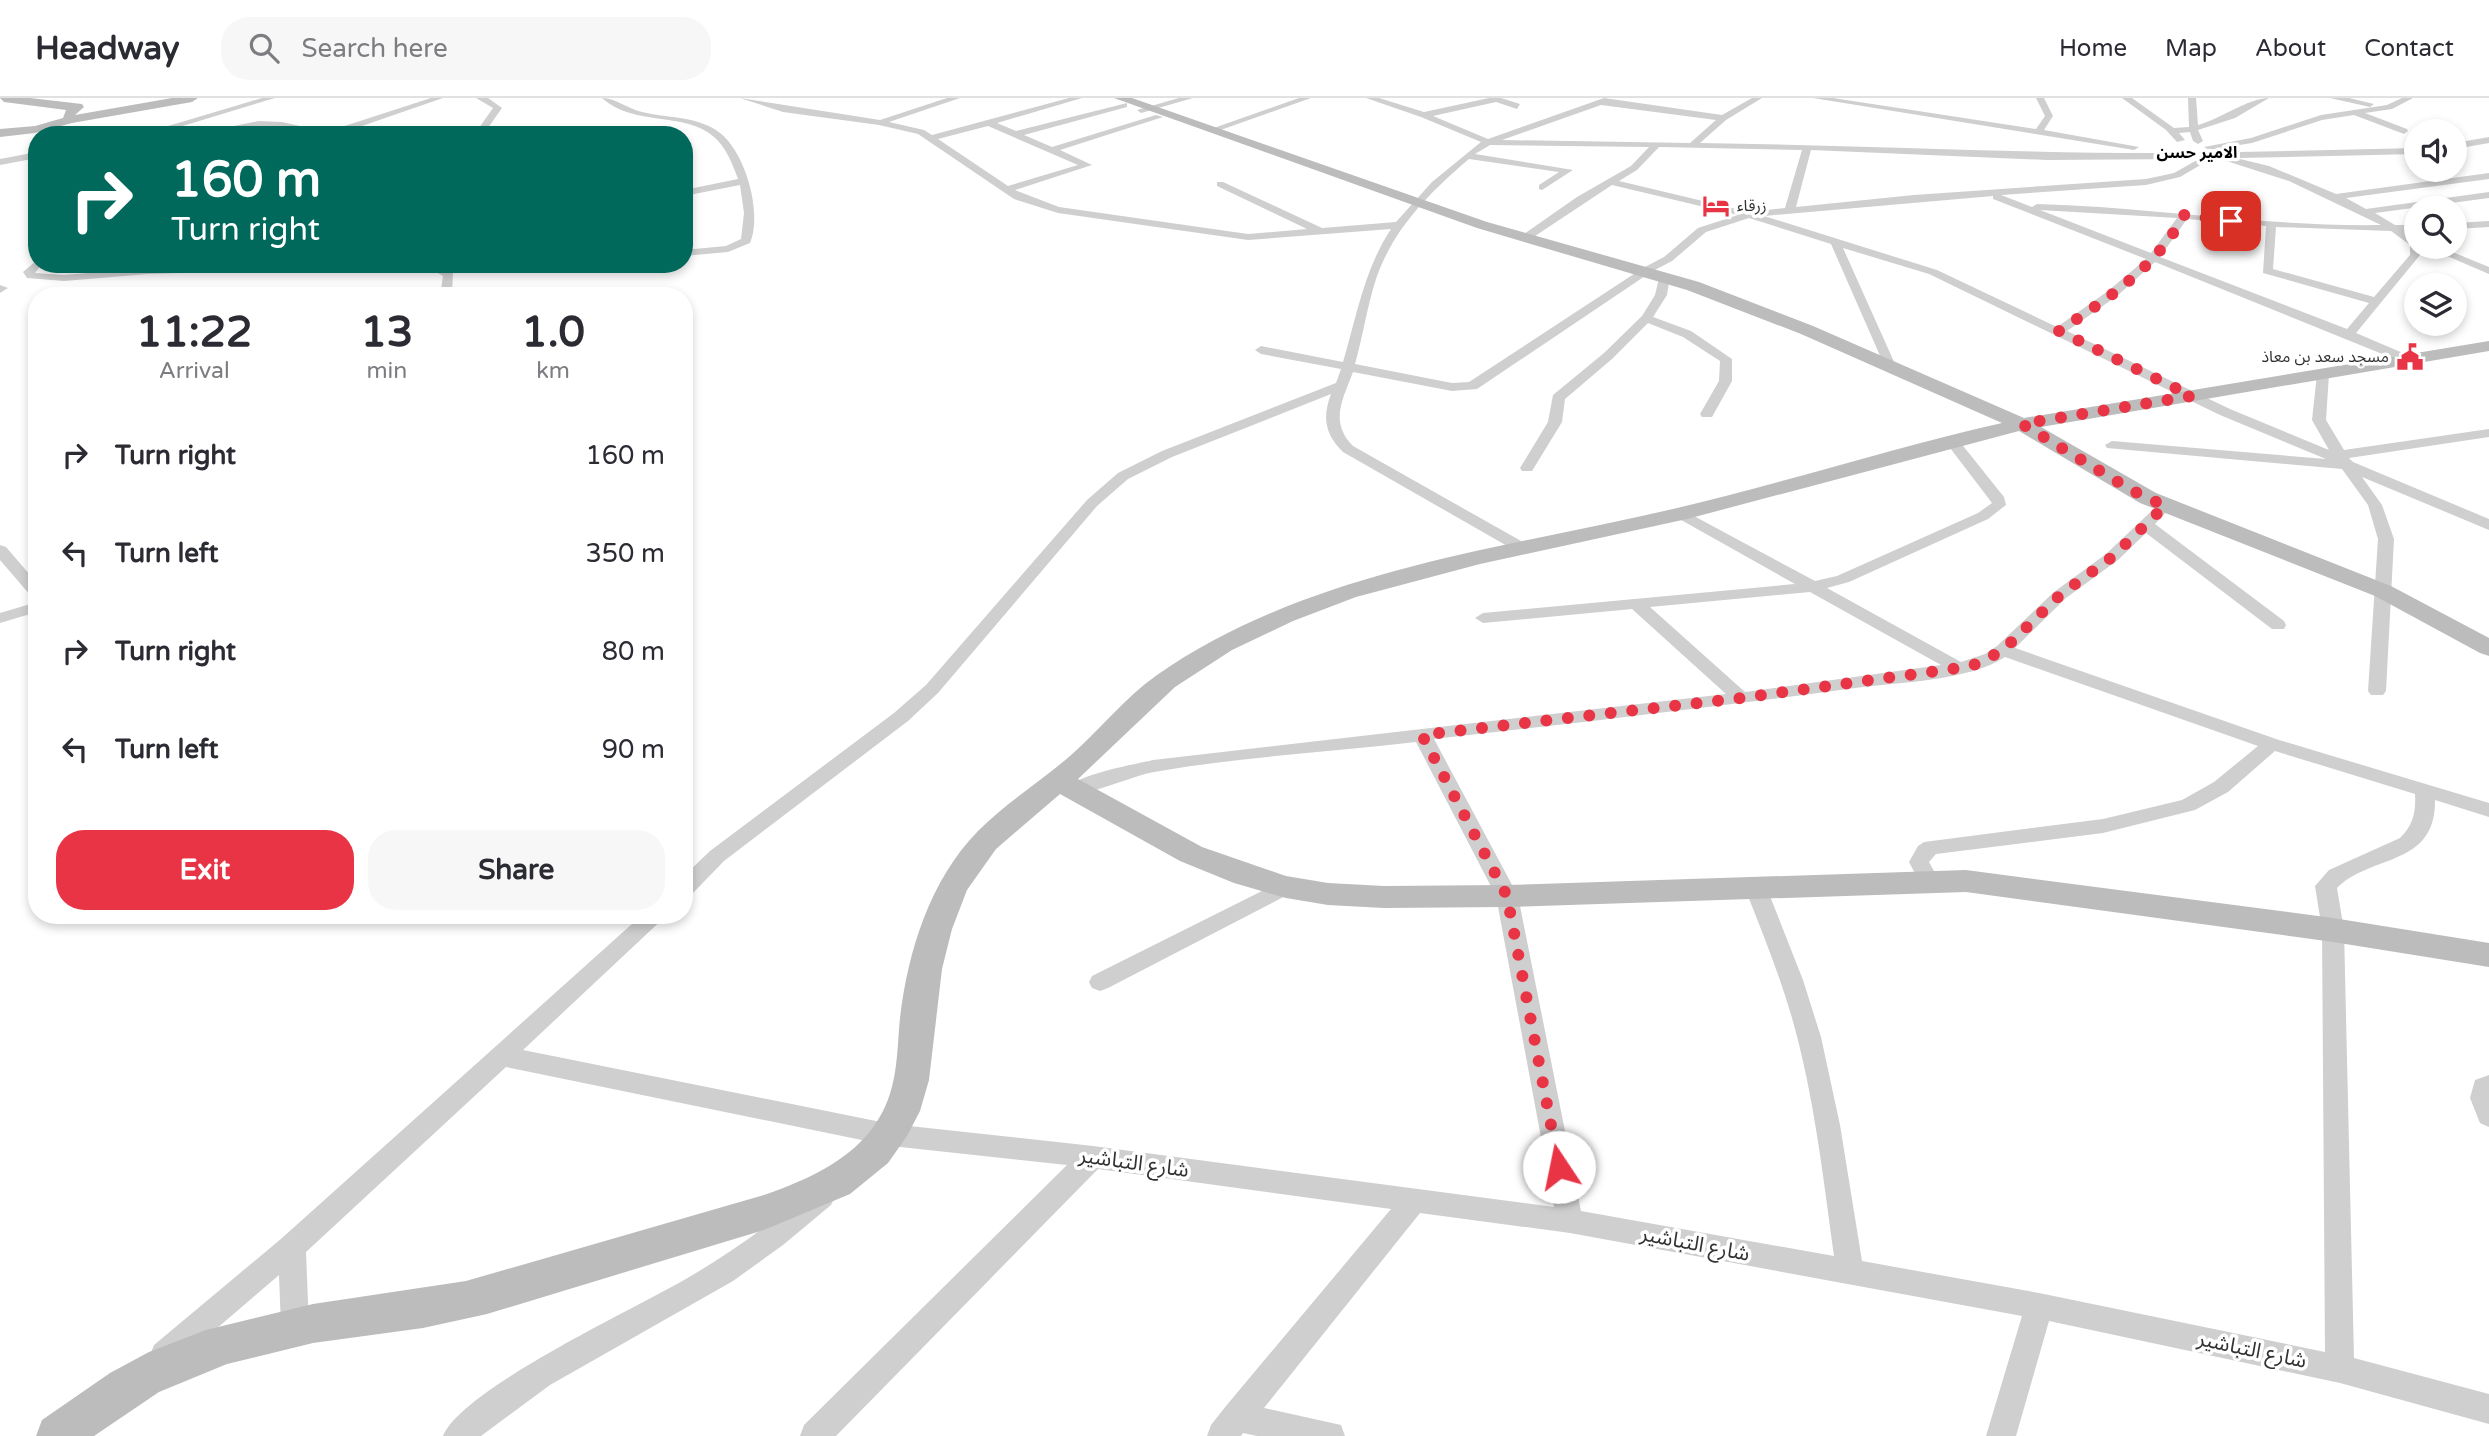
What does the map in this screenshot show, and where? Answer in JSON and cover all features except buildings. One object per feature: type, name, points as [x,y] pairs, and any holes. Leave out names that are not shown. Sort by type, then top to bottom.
[{"type":"street","points":[[4,98],[72,114],[192,98]]},
{"type":"street","points":[[42,98],[89,102],[72,114],[44,126]]},
{"type":"street","points":[[173,126],[271,98]]},
{"type":"street","points":[[354,126],[439,98]]},
{"type":"street","points":[[480,98],[497,105],[498,108],[485,126]]},
{"type":"street","points":[[606,98],[637,115],[696,125],[714,132],[721,138],[746,181],[749,208],[746,242],[728,249],[693,252]]},
{"type":"street","points":[[744,98],[768,106],[909,128],[931,138],[1006,190],[1029,202],[1058,210],[1256,237],[1396,225]]},
{"type":"street","points":[[879,122],[956,98]]},
{"type":"street","points":[[931,138],[1078,98]]},
{"type":"street","points":[[1105,98],[1421,205],[1525,238],[1656,273],[1763,312],[1889,364],[2022,424],[2133,491],[2165,506],[2383,591],[2489,648]]},
{"type":"street","points":[[1055,149],[1189,98]]},
{"type":"street","points":[[1212,130],[1307,98]]},
{"type":"street","points":[[1370,98],[1424,115],[1488,142],[1807,147],[2047,157],[2206,158]]},
{"type":"street","points":[[1386,102],[1404,98]]},
{"type":"street","points":[[1522,548],[1348,449],[1337,441],[1331,423],[1339,386],[1348,368],[1370,282],[1396,225],[1421,205],[1466,156],[1488,142],[1611,98]]},
{"type":"street","points":[[1691,146],[1723,118],[1758,98]]},
{"type":"street","points":[[1817,98],[1847,100],[1911,113],[2140,148],[2170,150],[2185,156]]},
{"type":"street","points":[[2038,132],[2049,116],[2040,98]]},
{"type":"street","points":[[2126,98],[2172,131],[2183,143]]},
{"type":"street","points":[[2192,98],[2194,131],[2213,151],[2263,154],[2404,152]]},
{"type":"street","points":[[2172,131],[2194,131],[2265,98]]},
{"type":"street","points":[[2334,98],[2389,107]]},
{"type":"street","points":[[1261,350],[1452,387],[1472,386],[1656,273],[1702,230],[1749,215],[1790,209],[2154,180],[2177,175],[2213,151],[2321,118],[2389,107],[2409,98]]},
{"type":"street","points":[[1424,115],[1494,99],[1517,106]]},
{"type":"street","points":[[768,106],[788,100]]},
{"type":"street","points":[[1019,134],[1122,102]]},
{"type":"street","points":[[1600,103],[1723,118]]},
{"type":"street","points":[[1911,113],[1919,105]]},
{"type":"street","points":[[1150,112],[1212,130],[1421,205]]},
{"type":"street","points":[[2355,112],[2404,131]]},
{"type":"street","points":[[239,126],[264,121],[286,126]]},
{"type":"street","points":[[989,123],[1055,149],[1088,166],[1006,190]]},
{"type":"street","points":[[0,133],[28,131]]},
{"type":"street","points":[[1621,145],[1642,131]]},
{"type":"street","points":[[2467,144],[2489,140]]},
{"type":"street","points":[[2170,150],[2168,146],[2171,144],[2183,143],[2250,163],[2334,198],[2404,234]]},
{"type":"street","points":[[1525,238],[1581,199],[1630,171],[1655,146]]},
{"type":"street","points":[[1790,209],[1807,147]]},
{"type":"street","points":[[1466,156],[1568,170],[1542,187]]},
{"type":"street","points":[[0,162],[28,157]]},
{"type":"street","points":[[2334,198],[2489,176]]},
{"type":"street","points":[[693,191],[746,181]]},
{"type":"street","points":[[1611,182],[1749,215],[1933,272],[2192,396],[2489,526]]},
{"type":"street","points":[[1220,184],[1321,232]]},
{"type":"street","points":[[1988,194],[2154,257],[2406,359]]},
{"type":"street","points":[[2364,212],[2489,195]]},
{"type":"street","points":[[2025,207],[2105,208],[2271,225],[2404,228]]},
{"type":"street","points":[[2059,331],[2106,300],[2154,257],[2172,239],[2184,215]]},
{"type":"street","points":[[2271,225],[2267,271],[2375,301]]},
{"type":"street","points":[[2467,226],[2489,225]]},
{"type":"street","points":[[1835,241],[1889,364]]},
{"type":"street","points":[[2349,334],[2412,259]]},
{"type":"street","points":[[2460,259],[2489,271]]},
{"type":"street","points":[[30,273],[31,276],[64,278],[124,273]]},
{"type":"street","points":[[1527,468],[1555,422],[1557,404],[1564,390],[1608,356],[1646,318],[1661,295],[1656,273]]},
{"type":"street","points":[[1646,318],[1687,334],[1728,362],[1726,379],[1707,414]]},
{"type":"street","points":[[458,1436],[474,1421],[570,1356],[689,1293],[788,1226],[891,1135],[911,1086],[918,1008],[930,953],[944,907],[970,859],[986,841],[1066,786],[1137,704],[1168,679],[1244,634],[1306,608],[1382,582],[1679,513],[1951,440],[2022,424],[2489,346]]},
{"type":"street","points":[[2323,374],[2319,420],[2327,437],[2375,505],[2386,539],[2377,691]]},
{"type":"street","points":[[693,880],[718,856],[901,717],[932,689],[1091,503],[1124,475],[1167,454],[1339,386]]},
{"type":"street","points":[[2112,445],[2345,461],[2489,433]]},
{"type":"street","points":[[1483,618],[1812,587],[1843,579],[1983,516],[1999,505],[1999,500],[1951,440]]},
{"type":"street","points":[[1066,786],[1153,766],[1741,698],[1959,668],[1991,658],[2003,650],[2060,595],[2112,557],[2165,506]]},
{"type":"street","points":[[1679,513],[1959,668]]},
{"type":"street","points":[[2146,525],[2278,625]]},
{"type":"street","points":[[0,550],[28,583]]},
{"type":"street","points":[[1636,604],[1741,698]]},
{"type":"street","points":[[0,618],[28,610]]},
{"type":"street","points":[[2003,650],[2273,744],[2489,810]]},
{"type":"street","points":[[1422,735],[1507,896],[1570,1221]]},
{"type":"street","points":[[1928,880],[1919,862],[1925,851],[1931,847],[2103,826],[2188,805],[2221,787],[2273,744]]},
{"type":"street","points":[[1066,786],[1191,854],[1244,875],[1286,887],[1328,894],[1384,897],[1507,896],[1928,880],[1996,884],[2333,930],[2489,955]]},
{"type":"street","points":[[2340,1369],[2333,930],[2326,886],[2335,874],[2399,850],[2415,836],[2424,818],[2425,790]]},
{"type":"street","points":[[1755,886],[1794,987],[1809,1037],[1832,1153],[1850,1273]]},
{"type":"street","points":[[1100,982],[1286,887]]},
{"type":"street","points":[[58,1436],[127,1387],[292,1247],[646,924]]},
{"type":"street","name":"شارع التباشير","points":[[502,1056],[891,1135],[1093,1157],[1570,1221],[2039,1306],[2340,1369],[2489,1409]]},
{"type":"street","points":[[2489,1085],[2484,1087],[2482,1098],[2489,1116]]},
{"type":"street","points":[[815,1436],[1093,1157]]},
{"type":"street","points":[[127,1387],[182,1360],[239,1341],[295,1327],[465,1300],[779,1208],[843,1179]]},
{"type":"street","points":[[1229,1427],[1413,1202]]},
{"type":"street","points":[[292,1247],[295,1327]]},
{"type":"street","points":[[2001,1436],[2039,1306]]},
{"type":"street","points":[[1229,1427],[1330,1436]]},
{"type":"place","name":"زرقاء","points":[[1716,206]]},
{"type":"place","name":"مسجد سعد بن معاذ","points":[[2410,357]]},
{"type":"district","name":"الامير حسن","points":[[2197,153]]},
{"type":"route","points":[[1559,1167],[1507,896],[1422,735],[1769,695],[1959,668],[1991,658],[2003,650],[2060,595],[2112,557],[2165,506],[2133,491],[2022,424],[2192,396],[2059,331],[2106,300],[2134,277],[2172,239],[2184,215],[2231,221]]}]
